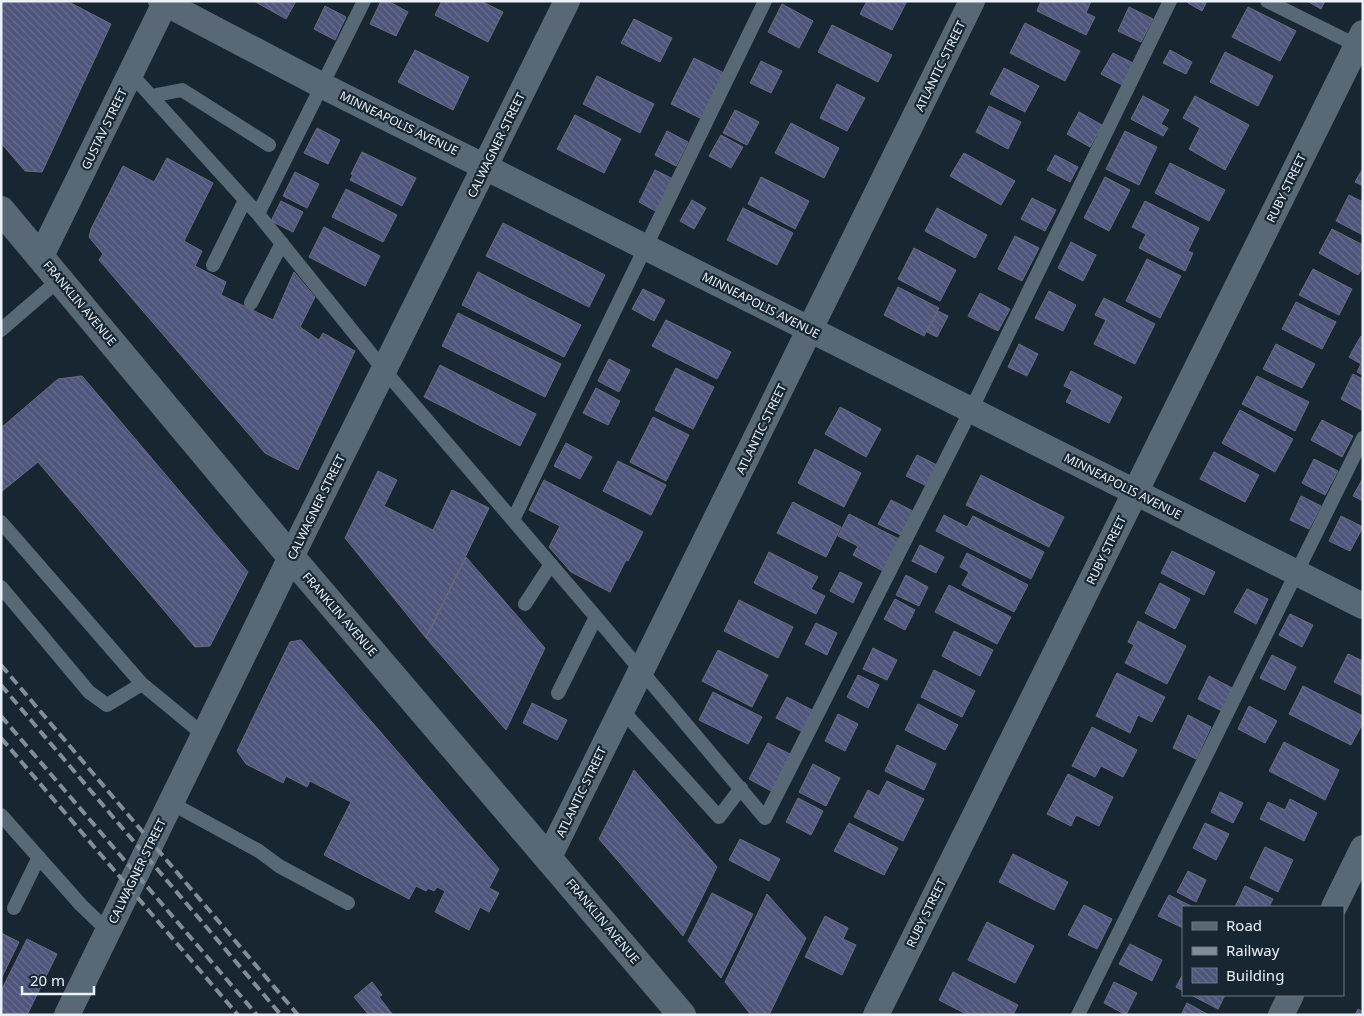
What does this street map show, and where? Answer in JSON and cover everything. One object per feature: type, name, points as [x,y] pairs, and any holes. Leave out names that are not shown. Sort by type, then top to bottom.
[{"type":"main road","name":"FRANKLIN AVENUE","points":[[1,210],[291,557],[682,1015]]},
{"type":"street","name":"CALWAGNER STREET","points":[[67,1015],[291,557],[567,1]]},
{"type":"street","name":"ATLANTIC STREET","points":[[549,857],[972,1]]},
{"type":"street","name":"MINNEAPOLIS AVENUE","points":[[164,2],[323,86],[1363,606]]},
{"type":"street","name":"GUSTAV STREET","points":[[41,256],[164,2]]},
{"type":"street","name":"RUBY STREET","points":[[876,1015],[1135,492],[1361,42]]},
{"type":"street","points":[[1334,906],[1363,848]]},
{"type":"street","points":[[1281,1015],[1290,996]]},
{"type":"lane","points":[[258,214],[364,1]]},
{"type":"lane","points":[[513,520],[765,1]]},
{"type":"lane","points":[[130,74],[258,214],[384,370],[766,818],[971,410],[1170,1]]},
{"type":"lane","points":[[1268,1],[1361,42]]},
{"type":"lane","points":[[151,96],[182,90],[269,145]]},
{"type":"lane","points":[[213,265],[245,200]]},
{"type":"lane","points":[[251,303],[282,243]]},
{"type":"lane","points":[[1,330],[60,279]]},
{"type":"lane","points":[[1078,1015],[1363,438]]},
{"type":"lane","points":[[1,522],[142,684],[204,735]]},
{"type":"lane","points":[[524,604],[551,564]]},
{"type":"lane","points":[[1,587],[89,692],[107,705],[142,684]]},
{"type":"lane","points":[[558,693],[596,617]]},
{"type":"lane","points":[[622,710],[719,817],[741,788]]},
{"type":"lane","points":[[171,803],[259,851],[279,866],[348,903]]},
{"type":"lane","points":[[3,821],[108,931]]},
{"type":"lane","points":[[14,908],[39,857]]},
{"type":"building","points":[[1,1],[67,1],[111,24],[42,172],[25,171],[1,143]]},
{"type":"building","points":[[254,1],[296,1],[286,19]]},
{"type":"building","points":[[381,1],[388,1],[408,12],[396,36],[370,24]]},
{"type":"building","points":[[442,1],[481,1],[503,12],[488,42],[435,15]]},
{"type":"building","points":[[867,1],[907,1],[892,30],[860,14]]},
{"type":"building","points":[[1041,1],[1091,1],[1086,13],[1095,17],[1086,35],[1037,11]]},
{"type":"building","points":[[1189,1],[1207,1],[1202,11],[1188,3]]},
{"type":"building","points":[[1307,1],[1325,1],[1321,9]]},
{"type":"building","points":[[782,4],[813,21],[799,48],[768,32]]},
{"type":"building","points":[[325,6],[346,17],[335,40],[314,29]]},
{"type":"building","points":[[1129,7],[1153,19],[1141,42],[1118,31]]},
{"type":"building","points":[[1248,7],[1296,31],[1280,61],[1232,37]]},
{"type":"building","points":[[634,19],[672,38],[660,62],[621,43]]},
{"type":"building","points":[[1025,23],[1080,51],[1065,81],[1010,53]]},
{"type":"building","points":[[832,25],[892,55],[878,82],[818,52]]},
{"type":"building","points":[[415,50],[469,77],[453,110],[398,82]]},
{"type":"building","points":[[1170,50],[1192,62],[1186,74],[1163,63]]},
{"type":"building","points":[[1225,52],[1273,76],[1258,106],[1210,82]]},
{"type":"building","points":[[1113,53],[1135,64],[1124,86],[1101,74]]},
{"type":"building","points":[[694,58],[724,73],[702,119],[671,104]]},
{"type":"building","points":[[761,61],[782,71],[771,93],[750,83]]},
{"type":"building","points":[[1004,68],[1039,86],[1025,112],[990,94]]},
{"type":"building","points":[[597,76],[654,104],[640,133],[583,104]]},
{"type":"building","points":[[837,84],[865,98],[847,131],[820,118]]},
{"type":"building","points":[[1143,96],[1169,110],[1161,124],[1168,128],[1163,136],[1131,119]]},
{"type":"building","points":[[1195,96],[1249,125],[1225,170],[1189,149],[1200,128],[1183,118]]},
{"type":"building","points":[[989,106],[1021,122],[1008,149],[976,132]]},
{"type":"building","points":[[735,110],[759,122],[747,145],[723,133]]},
{"type":"building","points":[[1079,112],[1102,125],[1090,147],[1067,134]]},
{"type":"building","points":[[575,115],[621,139],[604,173],[557,149]]},
{"type":"building","points":[[791,123],[839,148],[824,178],[775,153]]},
{"type":"building","points":[[317,128],[340,140],[328,164],[304,153]]},
{"type":"building","points":[[667,131],[688,142],[676,166],[655,155]]},
{"type":"building","points":[[1125,131],[1157,147],[1139,185],[1106,169]]},
{"type":"building","points":[[721,135],[743,147],[731,168],[709,156]]},
{"type":"building","points":[[362,152],[416,178],[402,206],[350,180]]},
{"type":"building","points":[[964,153],[1015,181],[1001,205],[950,176]]},
{"type":"building","points":[[1055,155],[1078,167],[1070,182],[1047,170]]},
{"type":"building","points":[[167,158],[213,183],[184,241],[202,251],[195,266],[226,282],[221,295],[273,320],[294,272],[315,297],[300,327],[319,340],[323,333],[355,351],[298,470],[265,453],[99,260],[103,254],[89,237],[91,229],[123,166],[154,182]]},
{"type":"building","points":[[1170,163],[1225,190],[1209,221],[1155,193]]},
{"type":"building","points":[[1363,168],[1363,186],[1355,182]]},
{"type":"building","points":[[655,170],[675,180],[659,213],[639,202]]},
{"type":"building","points":[[295,172],[319,184],[307,208],[283,196]]},
{"type":"building","points":[[761,177],[809,201],[795,229],[748,204]]},
{"type":"building","points":[[1105,177],[1130,190],[1109,231],[1084,218]]},
{"type":"building","points":[[346,189],[397,215],[383,242],[332,217]]},
{"type":"building","points":[[1349,195],[1363,202],[1363,235],[1336,221]]},
{"type":"building","points":[[1032,198],[1056,210],[1045,231],[1021,219]]},
{"type":"building","points":[[692,200],[706,208],[694,229],[680,221]]},
{"type":"building","points":[[281,201],[303,212],[293,232],[271,221]]},
{"type":"building","points":[[1145,201],[1199,228],[1188,251],[1193,253],[1185,271],[1139,248],[1146,234],[1132,227]]},
{"type":"building","points":[[743,208],[793,233],[777,265],[727,240]]},
{"type":"building","points":[[937,208],[987,235],[975,258],[925,231]]},
{"type":"building","points":[[503,223],[605,275],[589,307],[486,256]]},
{"type":"building","points":[[324,227],[380,256],[365,286],[309,257]]},
{"type":"building","points":[[1332,229],[1363,245],[1363,267],[1358,275],[1319,253]]},
{"type":"building","points":[[1015,236],[1039,248],[1022,281],[998,269]]},
{"type":"building","points":[[1071,242],[1096,255],[1083,281],[1058,268]]},
{"type":"building","points":[[914,248],[956,270],[940,301],[898,279]]},
{"type":"building","points":[[1147,259],[1181,276],[1160,318],[1126,301]]},
{"type":"building","points":[[1313,269],[1352,289],[1339,315],[1299,295]]},
{"type":"building","points":[[478,272],[581,325],[564,357],[462,305]]},
{"type":"building","points":[[898,287],[939,308],[924,336],[884,315]]},
{"type":"building","points":[[643,289],[665,300],[654,321],[632,309]]},
{"type":"building","points":[[1049,291],[1076,305],[1063,331],[1035,318]]},
{"type":"building","points":[[980,293],[1010,309],[998,331],[968,316]]},
{"type":"building","points":[[1104,298],[1155,324],[1135,364],[1094,344],[1106,320],[1095,315]]},
{"type":"building","points":[[1296,302],[1336,322],[1322,349],[1282,329]]},
{"type":"building","points":[[938,311],[948,316],[937,337],[927,332]]},
{"type":"building","points":[[458,313],[561,364],[545,397],[442,346]]},
{"type":"building","points":[[666,320],[731,352],[717,379],[652,346]]},
{"type":"building","points":[[1361,336],[1363,337],[1363,375],[1357,372],[1361,364],[1349,357]]},
{"type":"building","points":[[1019,344],[1038,354],[1027,376],[1008,367]]},
{"type":"building","points":[[1276,344],[1315,364],[1302,388],[1263,369]]},
{"type":"building","points":[[609,359],[630,370],[619,392],[598,381]]},
{"type":"building","points":[[440,365],[536,414],[520,446],[424,397]]},
{"type":"building","points":[[676,368],[714,387],[693,429],[655,410]]},
{"type":"building","points":[[1071,371],[1122,397],[1109,423],[1066,402],[1072,390],[1064,386]]},
{"type":"building","points":[[1353,374],[1363,379],[1363,411],[1341,399]]},
{"type":"building","points":[[82,376],[248,572],[210,646],[195,647],[38,462],[1,492],[1,428],[58,379]]},
{"type":"building","points":[[1257,376],[1309,402],[1295,431],[1242,404]]},
{"type":"building","points":[[596,388],[620,401],[608,425],[583,413]]},
{"type":"building","points":[[840,407],[881,429],[866,457],[825,434]]},
{"type":"building","points":[[1240,410],[1293,439],[1275,472],[1222,443]]},
{"type":"building","points":[[653,417],[689,435],[666,481],[630,462]]},
{"type":"building","points":[[1322,420],[1353,436],[1342,457],[1311,440]]},
{"type":"building","points":[[566,443],[592,457],[580,479],[554,466]]},
{"type":"building","points":[[815,449],[861,473],[844,507],[798,483]]},
{"type":"building","points":[[1214,452],[1259,475],[1245,502],[1200,479]]},
{"type":"building","points":[[917,455],[937,465],[927,486],[906,476]]},
{"type":"building","points":[[1314,459],[1338,471],[1325,495],[1302,483]]},
{"type":"building","points":[[618,461],[666,485],[651,515],[603,491]]},
{"type":"building","points":[[378,471],[397,480],[384,506],[433,530],[452,490],[489,508],[426,638],[345,538]]},
{"type":"building","points":[[981,475],[1064,517],[1049,547],[966,505]]},
{"type":"building","points":[[1363,478],[1363,501],[1353,496]]},
{"type":"building","points":[[544,480],[643,532],[610,592],[571,572],[549,547],[560,526],[529,510]]},
{"type":"building","points":[[1301,496],[1321,506],[1309,529],[1290,520]]},
{"type":"building","points":[[891,500],[913,511],[901,535],[878,524]]},
{"type":"building","points":[[793,502],[841,527],[826,557],[777,533]]},
{"type":"building","points":[[849,514],[899,539],[883,571],[853,555],[858,546],[838,536]]},
{"type":"building","points":[[944,515],[967,527],[973,516],[1044,552],[1031,579],[936,531]]},
{"type":"building","points":[[1341,516],[1363,527],[1350,551],[1329,541]]},
{"type":"building","points":[[920,545],[944,557],[936,573],[912,561]]},
{"type":"building","points":[[1172,551],[1215,572],[1204,595],[1161,573]]},
{"type":"building","points":[[769,552],[818,577],[811,589],[825,596],[816,614],[754,583]]},
{"type":"building","points":[[967,553],[1028,585],[1014,612],[962,585],[969,572],[960,567]]},
{"type":"building","points":[[466,557],[545,648],[506,730],[426,638]]},
{"type":"building","points":[[840,572],[862,583],[853,603],[830,591]]},
{"type":"building","points":[[906,575],[928,587],[919,606],[896,595]]},
{"type":"building","points":[[1160,583],[1190,599],[1175,629],[1145,613]]},
{"type":"building","points":[[949,585],[1011,617],[997,644],[935,612]]},
{"type":"building","points":[[1247,589],[1268,599],[1256,624],[1234,612]]},
{"type":"building","points":[[895,599],[915,610],[905,630],[884,619]]},
{"type":"building","points":[[739,600],[793,627],[778,658],[724,631]]},
{"type":"building","points":[[1290,614],[1313,625],[1302,647],[1279,635]]},
{"type":"building","points":[[1138,621],[1186,646],[1167,684],[1125,663],[1134,645],[1128,642]]},
{"type":"building","points":[[816,623],[837,633],[827,655],[805,644]]},
{"type":"building","points":[[954,631],[993,650],[980,676],[942,656]]},
{"type":"building","points":[[301,640],[499,869],[489,888],[499,893],[489,912],[480,907],[469,930],[435,912],[445,891],[437,887],[434,891],[428,888],[426,891],[416,886],[409,899],[324,855],[351,802],[310,781],[307,787],[286,776],[283,783],[246,764],[237,751],[290,642]]},
{"type":"building","points":[[873,648],[897,660],[887,680],[863,669]]},
{"type":"building","points":[[718,650],[768,675],[752,707],[702,681]]},
{"type":"building","points":[[1348,654],[1363,661],[1363,696],[1334,682]]},
{"type":"building","points":[[1272,655],[1296,667],[1285,690],[1260,678]]},
{"type":"building","points":[[934,670],[975,691],[962,717],[921,697]]},
{"type":"building","points":[[1117,673],[1165,697],[1152,722],[1138,715],[1130,733],[1096,716]]},
{"type":"building","points":[[858,675],[879,685],[868,708],[847,697]]},
{"type":"building","points":[[1209,676],[1234,689],[1222,711],[1198,699]]},
{"type":"building","points":[[1303,686],[1363,716],[1363,723],[1351,745],[1289,714]]},
{"type":"building","points":[[713,692],[762,717],[748,744],[699,720]]},
{"type":"building","points":[[787,697],[814,711],[803,732],[776,718]]},
{"type":"building","points":[[532,703],[567,720],[557,740],[523,723]]},
{"type":"building","points":[[918,704],[958,725],[945,750],[905,730]]},
{"type":"building","points":[[1249,706],[1277,721],[1265,743],[1238,729]]},
{"type":"building","points":[[838,714],[858,724],[845,751],[825,741]]},
{"type":"building","points":[[1188,715],[1211,727],[1196,759],[1173,748]]},
{"type":"building","points":[[1092,727],[1137,750],[1123,777],[1101,766],[1095,777],[1072,766]]},
{"type":"building","points":[[1284,742],[1339,770],[1325,800],[1269,771]]},
{"type":"building","points":[[768,743],[792,755],[773,792],[749,779]]},
{"type":"building","points":[[897,745],[936,764],[924,790],[885,771]]},
{"type":"building","points":[[813,764],[840,778],[826,806],[799,792]]},
{"type":"building","points":[[634,770],[717,867],[683,936],[599,839]]},
{"type":"building","points":[[1068,774],[1113,797],[1099,826],[1076,815],[1071,826],[1047,814]]},
{"type":"building","points":[[887,781],[924,799],[903,841],[854,817],[868,790],[879,796]]},
{"type":"building","points":[[1220,792],[1243,803],[1233,823],[1211,812]]},
{"type":"building","points":[[798,798],[823,811],[811,835],[786,822]]},
{"type":"building","points":[[1290,799],[1317,813],[1304,841],[1260,819],[1268,802],[1285,810]]},
{"type":"building","points":[[849,823],[898,848],[884,875],[834,851]]},
{"type":"building","points":[[1205,823],[1229,834],[1216,860],[1193,848]]},
{"type":"building","points":[[740,839],[780,859],[769,881],[729,860]]},
{"type":"building","points":[[1265,847],[1293,860],[1278,892],[1250,878]]},
{"type":"building","points":[[1013,854],[1068,882],[1054,910],[999,882]]},
{"type":"building","points":[[1188,871],[1206,880],[1196,902],[1177,892]]},
{"type":"building","points":[[1245,886],[1273,899],[1270,906],[1235,906]]},
{"type":"building","points":[[712,893],[753,914],[721,978],[688,941]]},
{"type":"building","points":[[767,894],[806,938],[769,1015],[751,1015],[725,982]]},
{"type":"building","points":[[1169,895],[1191,906],[1182,906],[1182,928],[1158,916]]},
{"type":"building","points":[[1084,905],[1112,919],[1097,949],[1068,935]]},
{"type":"building","points":[[825,916],[848,928],[843,939],[856,945],[842,975],[805,957]]},
{"type":"building","points":[[987,922],[1034,946],[1015,983],[968,960]]},
{"type":"building","points":[[1,933],[19,942],[1,979]]},
{"type":"building","points":[[27,939],[57,954],[27,1015],[1,1015],[1,991]]},
{"type":"building","points":[[1130,944],[1162,960],[1152,981],[1119,964]]},
{"type":"building","points":[[953,972],[1018,1005],[1013,1015],[968,1015],[939,1000]]},
{"type":"building","points":[[1182,976],[1182,990],[1176,987]]},
{"type":"building","points":[[372,982],[382,995],[379,997],[393,1015],[369,1015],[354,997]]},
{"type":"building","points":[[1114,982],[1137,993],[1126,1015],[1104,1003]]},
{"type":"building","points":[[1193,996],[1224,996],[1218,1009]]},
{"type":"building","points":[[1187,1003],[1209,1015],[1181,1015]]},
{"type":"building","points":[[1358,1009],[1363,1012],[1363,1015],[1355,1015]]},
{"type":"railway","points":[[1,665],[298,1015]]},
{"type":"railway","points":[[1,685],[281,1015]]},
{"type":"railway","points":[[1,716],[257,1015]]},
{"type":"railway","points":[[1,738],[238,1015]]}]
